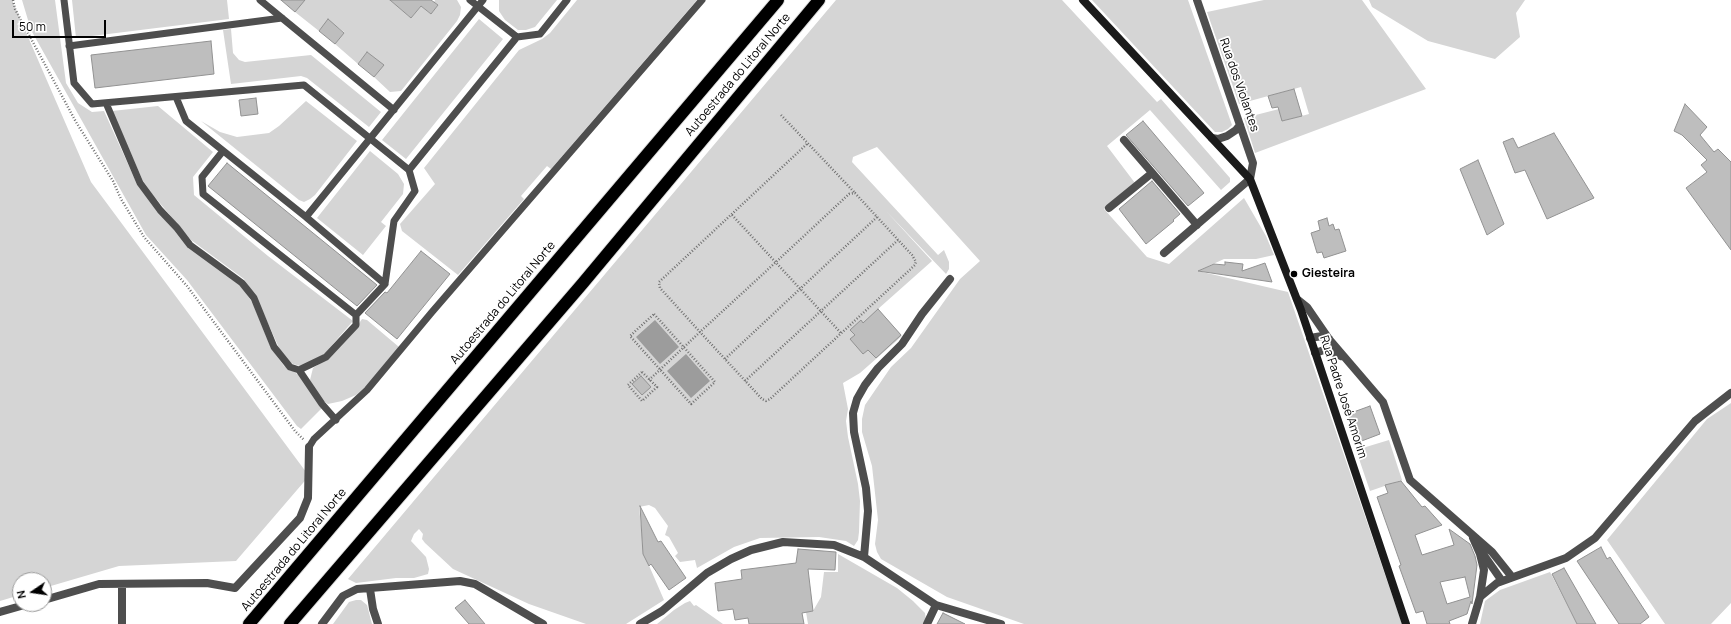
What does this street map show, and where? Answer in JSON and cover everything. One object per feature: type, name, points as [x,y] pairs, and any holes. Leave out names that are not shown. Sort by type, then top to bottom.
[{"type":"highway","name":"Autoestrada do Litoral Norte","points":[[249,624],[778,0]]},
{"type":"highway","name":"Autoestrada do Litoral Norte","points":[[290,624],[583,283],[819,0]]},
{"type":"street","points":[[1083,0],[1250,179],[1164,253]]},
{"type":"street","name":"Rua dos Violantes","points":[[1197,0],[1253,164],[1250,179]]},
{"type":"street","points":[[1212,138],[1218,139],[1227,136],[1236,130],[1240,125]]},
{"type":"street","points":[[1124,140],[1197,225]]},
{"type":"street","points":[[1109,208],[1152,173]]},
{"type":"street","name":"Rua Padre José Amorim","points":[[1250,179],[1297,299],[1406,624]]},
{"type":"street","points":[[864,557],[868,511],[866,488],[854,432],[853,413],[857,399],[865,385],[878,368],[902,344],[922,314],[950,279]]},
{"type":"street","points":[[1297,299],[1307,307],[1329,339],[1382,402],[1410,480],[1492,552],[1512,577]]},
{"type":"street","points":[[1310,338],[1322,336],[1329,339]]},
{"type":"street","points":[[1315,353],[1324,350],[1330,351],[1346,359]]},
{"type":"street","points":[[1480,597],[1502,581],[1566,558],[1595,538],[1695,421],[1731,393]]},
{"type":"street","points":[[52,598],[99,584],[207,583],[235,588],[300,518],[308,498],[309,447]]},
{"type":"street","points":[[1472,536],[1480,554],[1484,570],[1480,597],[1472,624]]},
{"type":"street","points":[[640,624],[662,611],[707,573],[731,559],[751,550],[783,542],[834,545],[864,557],[936,604],[1001,624]]},
{"type":"street","points":[[1476,544],[1502,581]]},
{"type":"street","points":[[322,624],[343,596],[357,589],[460,581],[475,584],[543,624]]},
{"type":"street","points":[[122,584],[122,624]]},
{"type":"street","points":[[370,589],[373,609],[378,624]]},
{"type":"street","points":[[927,624],[936,604]]},
{"type":"street","points":[[0,612],[12,609]]},
{"type":"lane","points":[[64,0],[74,84],[92,104],[304,85],[409,170],[414,191],[394,221],[385,284],[356,315],[356,324],[326,356],[299,370]]},
{"type":"lane","points":[[260,0],[394,110]]},
{"type":"lane","points":[[470,0],[517,37]]},
{"type":"lane","points":[[306,217],[483,0]]},
{"type":"lane","points":[[409,170],[517,37],[540,34],[567,0]]},
{"type":"lane","points":[[309,447],[314,439],[367,390],[432,312],[702,0]]},
{"type":"lane","points":[[70,46],[282,18]]},
{"type":"lane","points":[[176,97],[186,121],[306,217],[385,284]]},
{"type":"lane","points":[[106,103],[140,183],[190,245],[242,283],[254,298],[274,347],[290,367],[299,370],[322,404],[336,420]]},
{"type":"lane","points":[[223,151],[202,177],[203,194],[356,315]]},
{"type":"path","points":[[13,0],[15,9],[76,122],[113,181],[121,199],[144,237],[187,286],[294,431],[309,447]]},
{"type":"path","points":[[781,115],[808,143],[856,193],[898,240],[914,258],[915,265],[770,399],[766,401],[762,399],[745,381],[660,288],[658,282],[808,143]]},
{"type":"path","points":[[650,380],[660,369],[849,194],[856,193]]},
{"type":"path","points":[[732,214],[841,333]]},
{"type":"path","points":[[725,359],[877,217]]},
{"type":"path","points":[[745,381],[898,240]]},
{"type":"path","points":[[654,314],[684,347],[715,382],[691,404],[630,336],[654,314]]},
{"type":"path","points":[[642,372],[650,380],[657,387],[642,401],[628,385],[642,372]]},
{"type":"shaded area","points":[[0,0],[12,0],[91,182],[309,476],[236,561],[119,566],[52,586],[52,572],[12,572],[12,597],[0,601]]},
{"type":"shaded area","points":[[22,0],[55,0],[66,83],[78,103],[92,112],[104,111],[137,184],[175,228],[241,285],[253,304],[271,348],[284,366],[299,375],[322,408],[301,429],[297,426],[187,280],[146,235],[31,30]]},
{"type":"shaded area","points":[[72,0],[227,0],[229,19],[76,38]]},
{"type":"shaded area","points":[[304,0],[390,0],[411,18],[421,6],[431,14],[438,5],[434,2],[435,0],[457,0],[461,7],[460,15],[457,21],[401,91],[390,92],[374,77],[383,65],[367,52],[358,64],[335,44],[344,32],[328,20],[319,31],[295,12]]},
{"type":"shaded area","points":[[499,0],[557,0],[535,27],[526,30],[518,30],[505,20],[499,11]]},
{"type":"shaded area","points":[[577,0],[697,0],[551,169],[547,166],[521,196],[524,199],[458,275],[402,231],[400,224],[435,184],[424,168],[519,50],[542,39],[550,33]]},
{"type":"shaded area","points":[[836,0],[1062,0],[1157,102],[1161,99],[1230,178],[1230,182],[1221,190],[1150,110],[1107,146],[1135,183],[1104,209],[1147,257],[1169,264],[1244,198],[1266,236],[1274,255],[1256,259],[1224,259],[1198,271],[1288,292],[1402,624],[1024,624],[947,597],[881,559],[875,544],[878,520],[872,466],[862,432],[862,419],[865,405],[891,367],[911,348],[960,279],[980,261],[877,147],[853,157],[852,162],[938,255],[944,250],[949,262],[949,269],[946,274],[886,211],[932,261],[878,309],[902,336],[860,373],[843,383],[848,409],[846,421],[848,437],[860,501],[858,540],[854,546],[846,541],[819,537],[760,538],[734,547],[697,568],[695,560],[680,562],[675,556],[678,553],[669,537],[665,535],[668,526],[655,508],[649,505],[639,507],[644,554],[664,600],[626,624],[586,624],[529,604],[453,569],[425,543],[422,539],[423,534],[419,529],[414,534],[411,541],[426,557],[429,569],[428,574],[414,578],[396,578],[356,583],[348,579]]},
{"type":"shaded area","points":[[1092,0],[1188,0],[1232,125],[1222,132],[1215,132]]},
{"type":"shaded area","points":[[1264,0],[1362,0],[1426,89],[1255,153],[1244,118],[1279,109],[1283,121],[1309,114],[1301,87],[1239,104],[1207,12]]},
{"type":"shaded area","points":[[1369,0],[1525,0],[1516,13],[1520,37],[1495,59],[1428,41],[1372,7]]},
{"type":"shaded area","points":[[479,19],[503,39],[406,159],[382,140]]},
{"type":"shaded area","points":[[231,29],[233,53],[239,60],[245,62],[311,55],[381,112],[369,127],[307,78],[301,76],[231,84],[223,30]]},
{"type":"shaded area","points":[[306,101],[357,141],[315,195],[304,202],[299,200],[201,121],[220,132],[237,137],[269,133],[279,126]]},
{"type":"shaded area","points":[[158,106],[213,152],[193,177],[194,195],[268,256],[353,321],[319,358],[300,366],[290,363],[280,350],[257,299],[244,279],[191,240],[143,181],[112,111]]},
{"type":"shaded area","points":[[370,151],[398,174],[404,184],[403,194],[381,222],[386,226],[363,255],[317,218]]},
{"type":"shaded area","points":[[362,319],[367,320],[399,347],[370,383],[356,395],[342,401],[328,404],[321,399],[310,380],[313,368],[331,356],[351,335]]},
{"type":"shaded area","points":[[655,320],[679,347],[660,364],[636,337]]},
{"type":"shaded area","points":[[686,354],[710,381],[691,398],[667,371]]},
{"type":"shaded area","points":[[1731,403],[1731,603],[1711,624],[1665,624],[1607,540],[1707,419]]},
{"type":"shaded area","points":[[1389,440],[1402,480],[1370,491],[1356,450]]},
{"type":"shaded area","points":[[838,554],[897,588],[913,601],[925,613],[926,621],[924,624],[808,624],[806,612],[813,611],[821,597],[824,572],[838,572]]},
{"type":"shaded area","points":[[1550,572],[1577,624],[1480,624],[1485,601],[1500,590]]},
{"type":"shaded area","points":[[361,600],[367,605],[372,624],[333,624],[349,602]]},
{"type":"shaded area","points":[[690,601],[694,606],[696,605],[723,624],[657,624],[674,610]]},
{"type":"building","points":[[281,0],[305,0],[295,12]]},
{"type":"building","points":[[390,0],[431,0],[438,5],[431,14],[421,6],[411,18]]},
{"type":"building","points":[[328,19],[344,33],[335,44],[319,31]]},
{"type":"building","points":[[211,41],[214,74],[95,88],[91,55]]},
{"type":"building","points":[[367,52],[384,65],[374,77],[358,64]]},
{"type":"building","points":[[1294,89],[1302,116],[1282,121],[1278,107],[1272,108],[1268,96]]},
{"type":"building","points":[[256,98],[258,114],[241,116],[239,100]]},
{"type":"building","points":[[1685,104],[1707,127],[1700,135],[1714,152],[1718,149],[1731,162],[1731,250],[1686,188],[1707,172],[1701,165],[1707,160],[1682,135],[1674,131]]},
{"type":"building","points":[[1143,121],[1204,193],[1188,206],[1126,135]]},
{"type":"building","points":[[1554,133],[1594,198],[1547,219],[1525,170],[1515,173],[1503,142],[1513,138],[1518,148]]},
{"type":"building","points":[[1478,160],[1504,224],[1487,235],[1460,169]]},
{"type":"building","points":[[227,163],[377,285],[357,306],[208,186]]},
{"type":"building","points":[[1152,181],[1180,214],[1173,220],[1174,221],[1146,244],[1119,209]]},
{"type":"building","points":[[1327,218],[1329,226],[1333,224],[1335,230],[1339,229],[1346,251],[1324,258],[1322,252],[1317,253],[1311,233],[1320,230],[1318,221]]},
{"type":"building","points":[[421,251],[450,274],[397,339],[365,313],[385,292],[387,293]]},
{"type":"building","points":[[1225,262],[1243,264],[1242,271],[1265,263],[1272,282],[1198,271],[1214,264],[1225,265]]},
{"type":"building","points":[[878,309],[901,335],[876,358],[868,350],[863,354],[850,339],[855,335],[850,330],[861,320],[863,323]]},
{"type":"building","points":[[641,376],[651,387],[642,395],[632,384]]},
{"type":"building","points":[[1370,406],[1380,434],[1359,442],[1348,414]]},
{"type":"building","points":[[1401,481],[1422,507],[1425,506],[1442,525],[1415,535],[1422,555],[1454,545],[1449,529],[1470,544],[1477,565],[1472,604],[1471,601],[1467,614],[1449,621],[1450,624],[1427,624],[1423,611],[1416,613],[1377,497],[1388,493],[1385,485]],"holes":[[[1465,577],[1470,597],[1447,604],[1440,582]]]},
{"type":"building","points":[[640,506],[658,542],[661,541],[686,578],[669,590],[651,564],[649,566],[643,554]]},
{"type":"building","points":[[1601,547],[1607,559],[1610,557],[1649,617],[1640,624],[1619,624],[1577,561]]},
{"type":"building","points":[[798,549],[836,552],[835,570],[808,569],[813,611],[802,613],[804,624],[749,624],[748,618],[735,620],[733,609],[718,611],[715,583],[742,579],[741,570],[796,563]]},
{"type":"building","points":[[1564,568],[1596,624],[1577,624],[1552,574]]},
{"type":"building","points":[[465,600],[485,624],[469,624],[455,608]]},
{"type":"building","points":[[943,613],[965,624],[937,624]]},
{"type":"place","name":"Giesteira","points":[[1294,274]]}]
